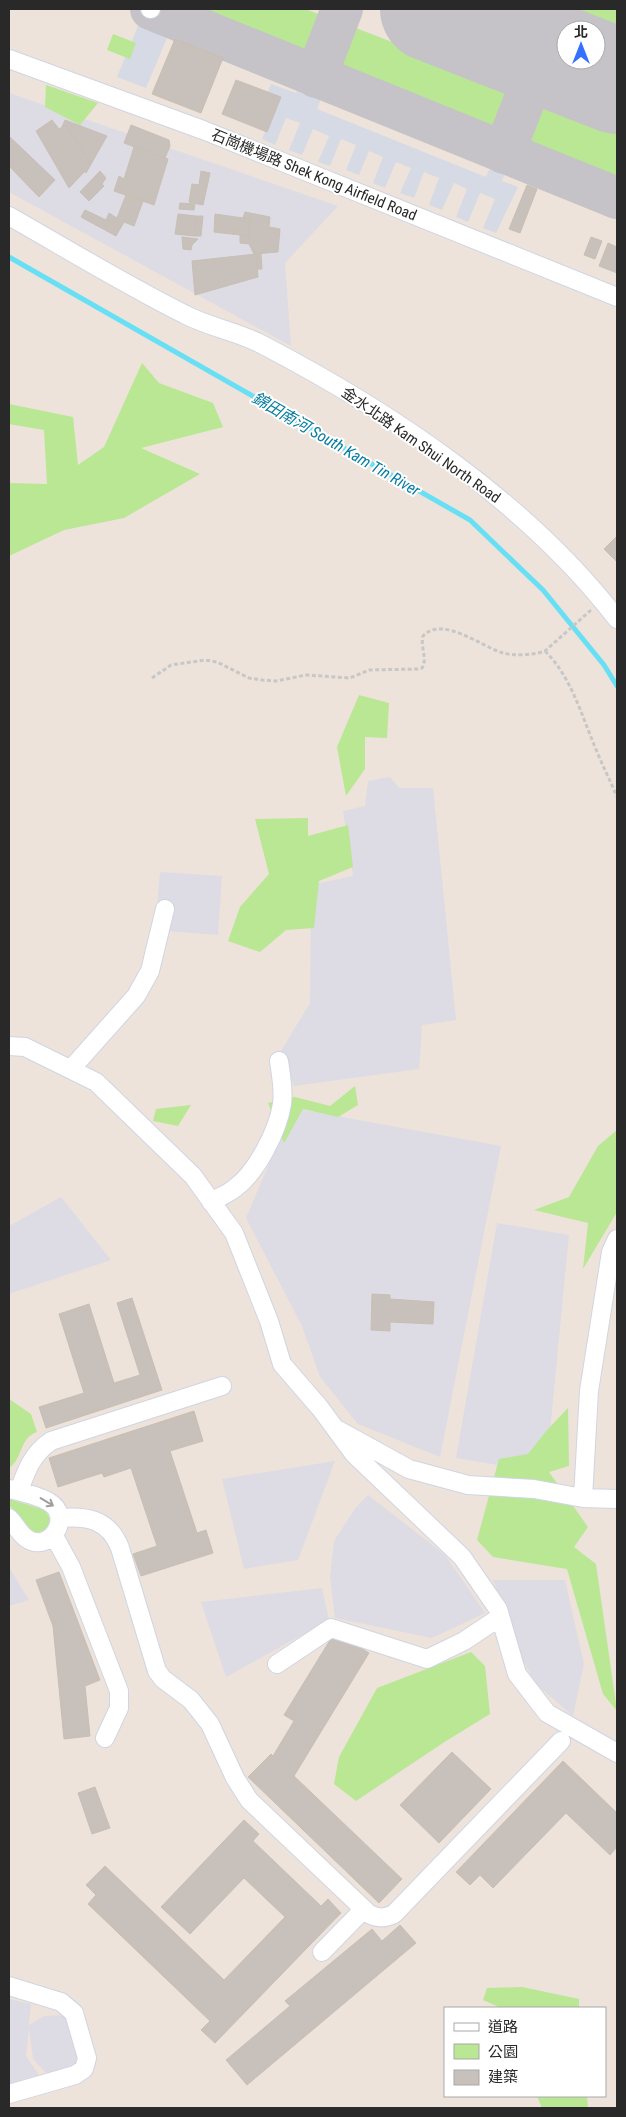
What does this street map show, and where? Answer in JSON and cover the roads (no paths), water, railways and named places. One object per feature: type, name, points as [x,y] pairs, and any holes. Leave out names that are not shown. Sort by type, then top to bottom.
[{"type":"street","name":"石崗機場路 Shek Kong Airfield Road","points":[[9,58],[203,130],[617,296]]},
{"type":"street","name":"金水北路 Kam Shui North Road","points":[[9,216],[186,315],[259,343],[357,396],[483,485],[564,558],[617,619]]},
{"type":"street","points":[[71,1070],[136,996],[150,971],[165,909]]},
{"type":"street","points":[[9,1046],[25,1047],[96,1082],[193,1176],[234,1233],[268,1321],[282,1364],[354,1454],[462,1557],[498,1609],[516,1674],[547,1713],[617,1752]]},
{"type":"street","points":[[212,1202],[236,1188],[253,1171],[275,1129],[282,1104],[279,1061]]},
{"type":"street","points":[[583,1498],[589,1391],[611,1252],[617,1239]]},
{"type":"street","points":[[9,1518],[27,1539],[36,1542],[46,1541],[54,1536],[59,1528],[60,1518],[57,1509],[50,1502],[14,1490],[36,1454],[51,1441],[222,1386]]},
{"type":"street","points":[[335,1429],[349,1434],[373,1451],[409,1469],[468,1485],[534,1490],[583,1498],[617,1499]]},
{"type":"street","points":[[60,1518],[92,1518],[112,1533],[120,1548],[157,1671],[163,1679],[191,1700],[206,1718],[218,1738],[235,1778],[249,1800],[369,1914],[382,1918],[394,1914],[561,1741]]},
{"type":"street","points":[[54,1536],[71,1567],[119,1691],[119,1708],[105,1738]]},
{"type":"street","points":[[277,1664],[332,1628],[427,1659],[464,1641],[500,1617]]},
{"type":"street","points":[[322,1952],[364,1909]]},
{"type":"street","points":[[9,1986],[61,2002],[74,2012],[87,2058],[84,2070],[75,2076],[9,2094]]},
{"type":"waterway","name":"錦田南河 South Kam Tin River","points":[[9,257],[470,520],[543,590],[604,665],[617,686]]}]
